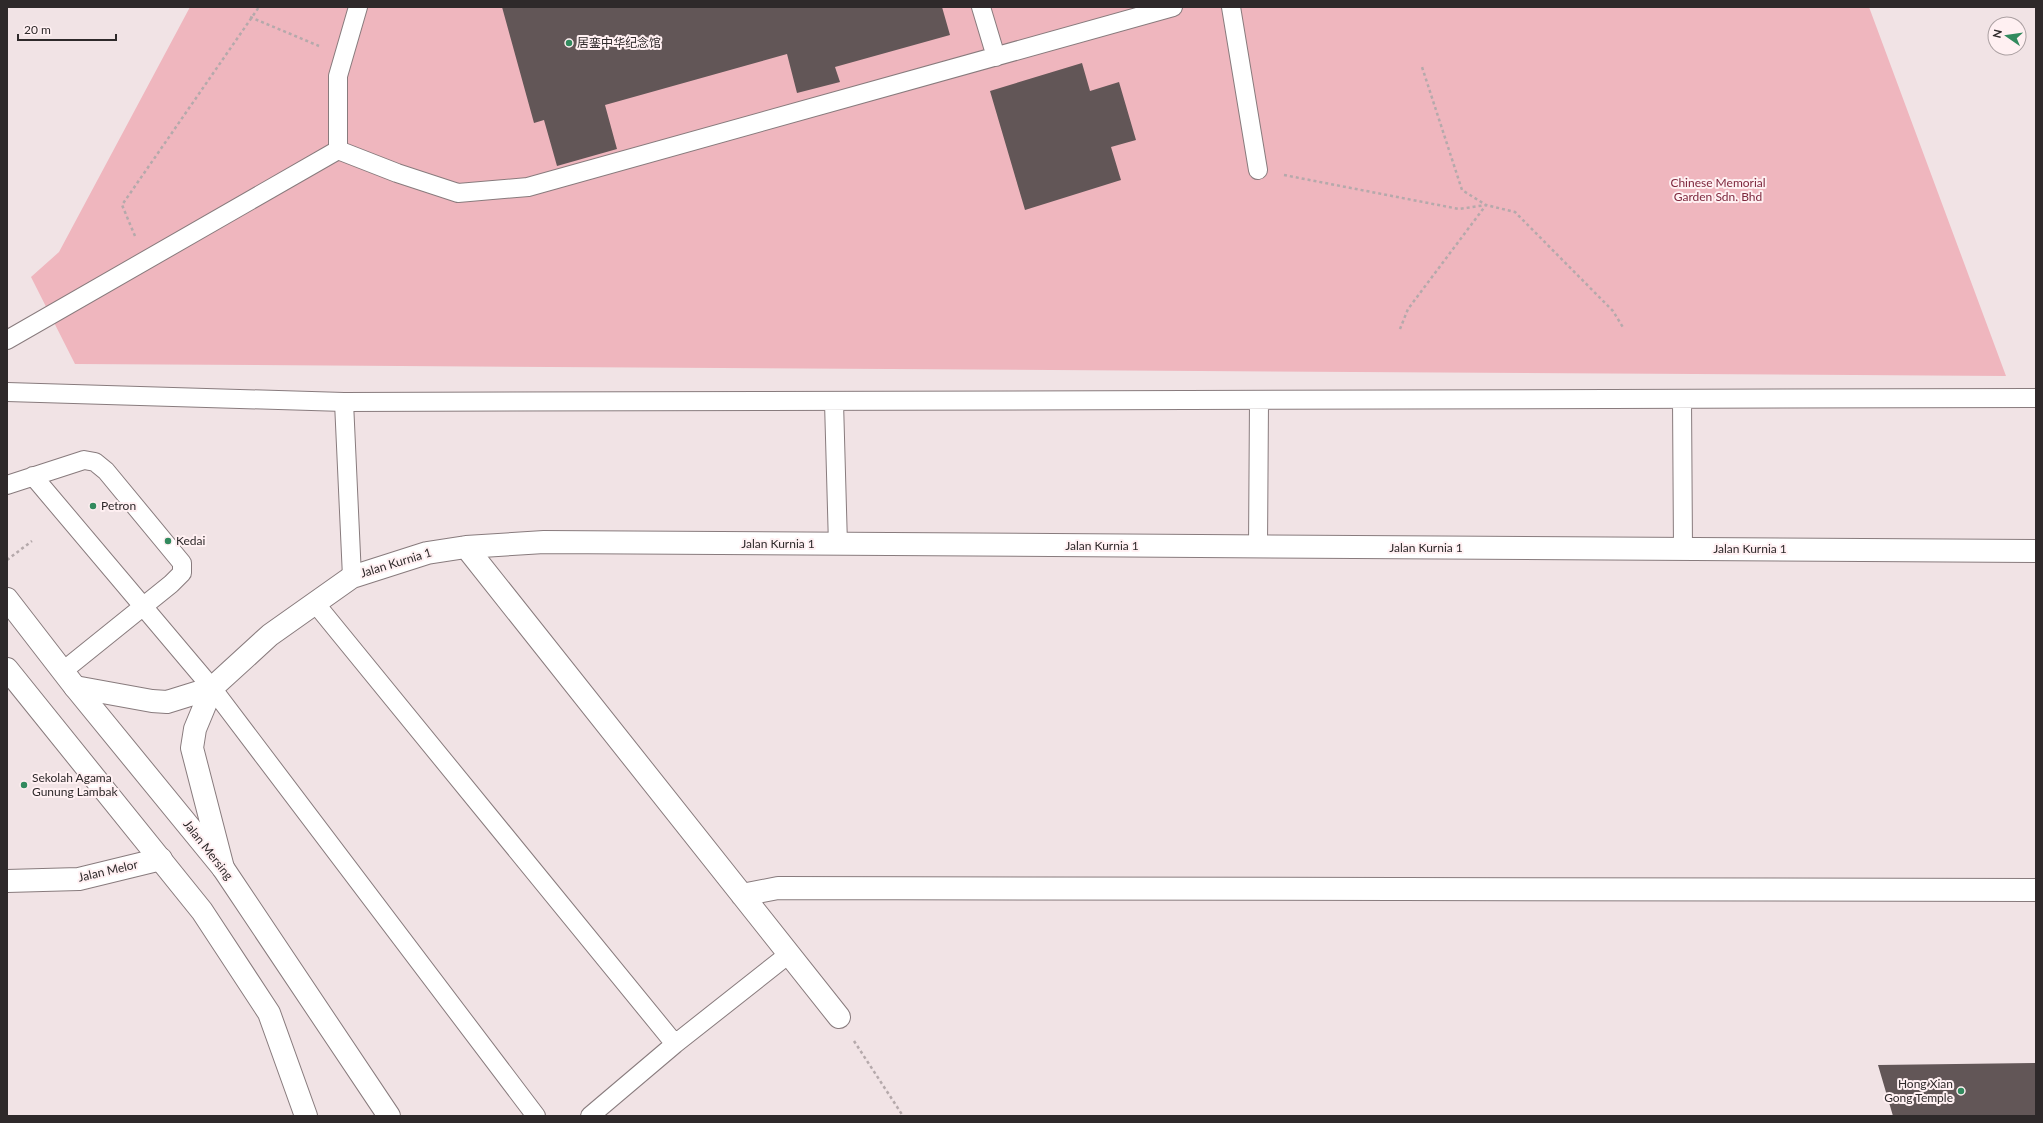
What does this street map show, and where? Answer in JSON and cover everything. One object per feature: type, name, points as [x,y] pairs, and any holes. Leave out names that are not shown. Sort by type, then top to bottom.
[{"type":"main road","name":"Jalan Kurnia 1","points":[[212,688],[270,635],[352,577],[427,553],[466,547],[544,542],[2036,552]]},
{"type":"main road","points":[[466,547],[839,1017]]},
{"type":"main road","name":"Jalan Mersing","points":[[7,599],[69,679],[223,868],[389,1116]]},
{"type":"main road","points":[[7,670],[202,910],[268,1013],[306,1116]]},
{"type":"main road","points":[[69,679],[152,702],[167,702],[212,688]]},
{"type":"main road","points":[[212,688],[195,729],[192,748],[223,868]]},
{"type":"main road","name":"Jalan Melor","points":[[7,881],[79,879],[161,859]]},
{"type":"main road","points":[[742,895],[778,888],[2036,890]]},
{"type":"lane","points":[[338,150],[338,76],[358,7]]},
{"type":"lane","points":[[981,7],[996,57]]},
{"type":"lane","points":[[338,150],[397,173],[458,193],[528,186],[1173,7]]},
{"type":"lane","points":[[1231,7],[1258,170]]},
{"type":"lane","points":[[7,340],[338,150]]},
{"type":"lane","points":[[7,392],[344,402],[2036,398]]},
{"type":"lane","points":[[1682,399],[1683,549]]},
{"type":"lane","points":[[1258,547],[1259,401]]},
{"type":"lane","points":[[344,402],[352,577]]},
{"type":"lane","points":[[834,402],[838,544]]},
{"type":"lane","points":[[7,485],[84,460],[95,462],[106,471],[182,562],[182,573],[143,607],[69,679]]},
{"type":"lane","points":[[33,476],[212,688],[536,1116]]},
{"type":"lane","points":[[315,603],[675,1044]]},
{"type":"lane","points":[[590,1116],[675,1044],[789,954]]},
{"type":"path","points":[[146,260],[122,205],[258,7]]},
{"type":"path","points":[[250,17],[343,57]]},
{"type":"path","points":[[1422,67],[1462,190],[1486,205],[1515,212],[1613,311],[1624,329]]},
{"type":"path","points":[[1258,170],[1459,209],[1486,205]]},
{"type":"path","points":[[1400,329],[1408,309],[1486,205]]},
{"type":"path","points":[[7,560],[32,541]]},
{"type":"path","points":[[839,1017],[903,1116]]},
{"type":"green space","name":"Chinese Memorial Garden Sdn. Bhd","points":[[190,7],[1869,7],[2006,376],[75,364],[31,277],[59,252]]},
{"type":"building","points":[[502,7],[942,7],[950,35],[835,67],[840,82],[797,93],[787,54],[605,105],[617,149],[557,166],[544,120],[534,123]]},
{"type":"building","points":[[1082,63],[1090,91],[1119,82],[1136,140],[1111,147],[1121,180],[1025,210],[990,91]]},
{"type":"building","name":"Hong Xian Gong Temple","points":[[2036,1063],[2036,1116],[1893,1116],[1878,1065]]},
{"type":"place","name":"居銮中华纪念馆","points":[[569,43]]},
{"type":"place","name":"Petron","points":[[93,506]]},
{"type":"place","name":"Kedai","points":[[168,541]]},
{"type":"place","name":"Sekolah Agama Gunung Lambak","points":[[24,785]]},
{"type":"place","name":"Hong Xian Gong Temple","points":[[1961,1091]]}]
